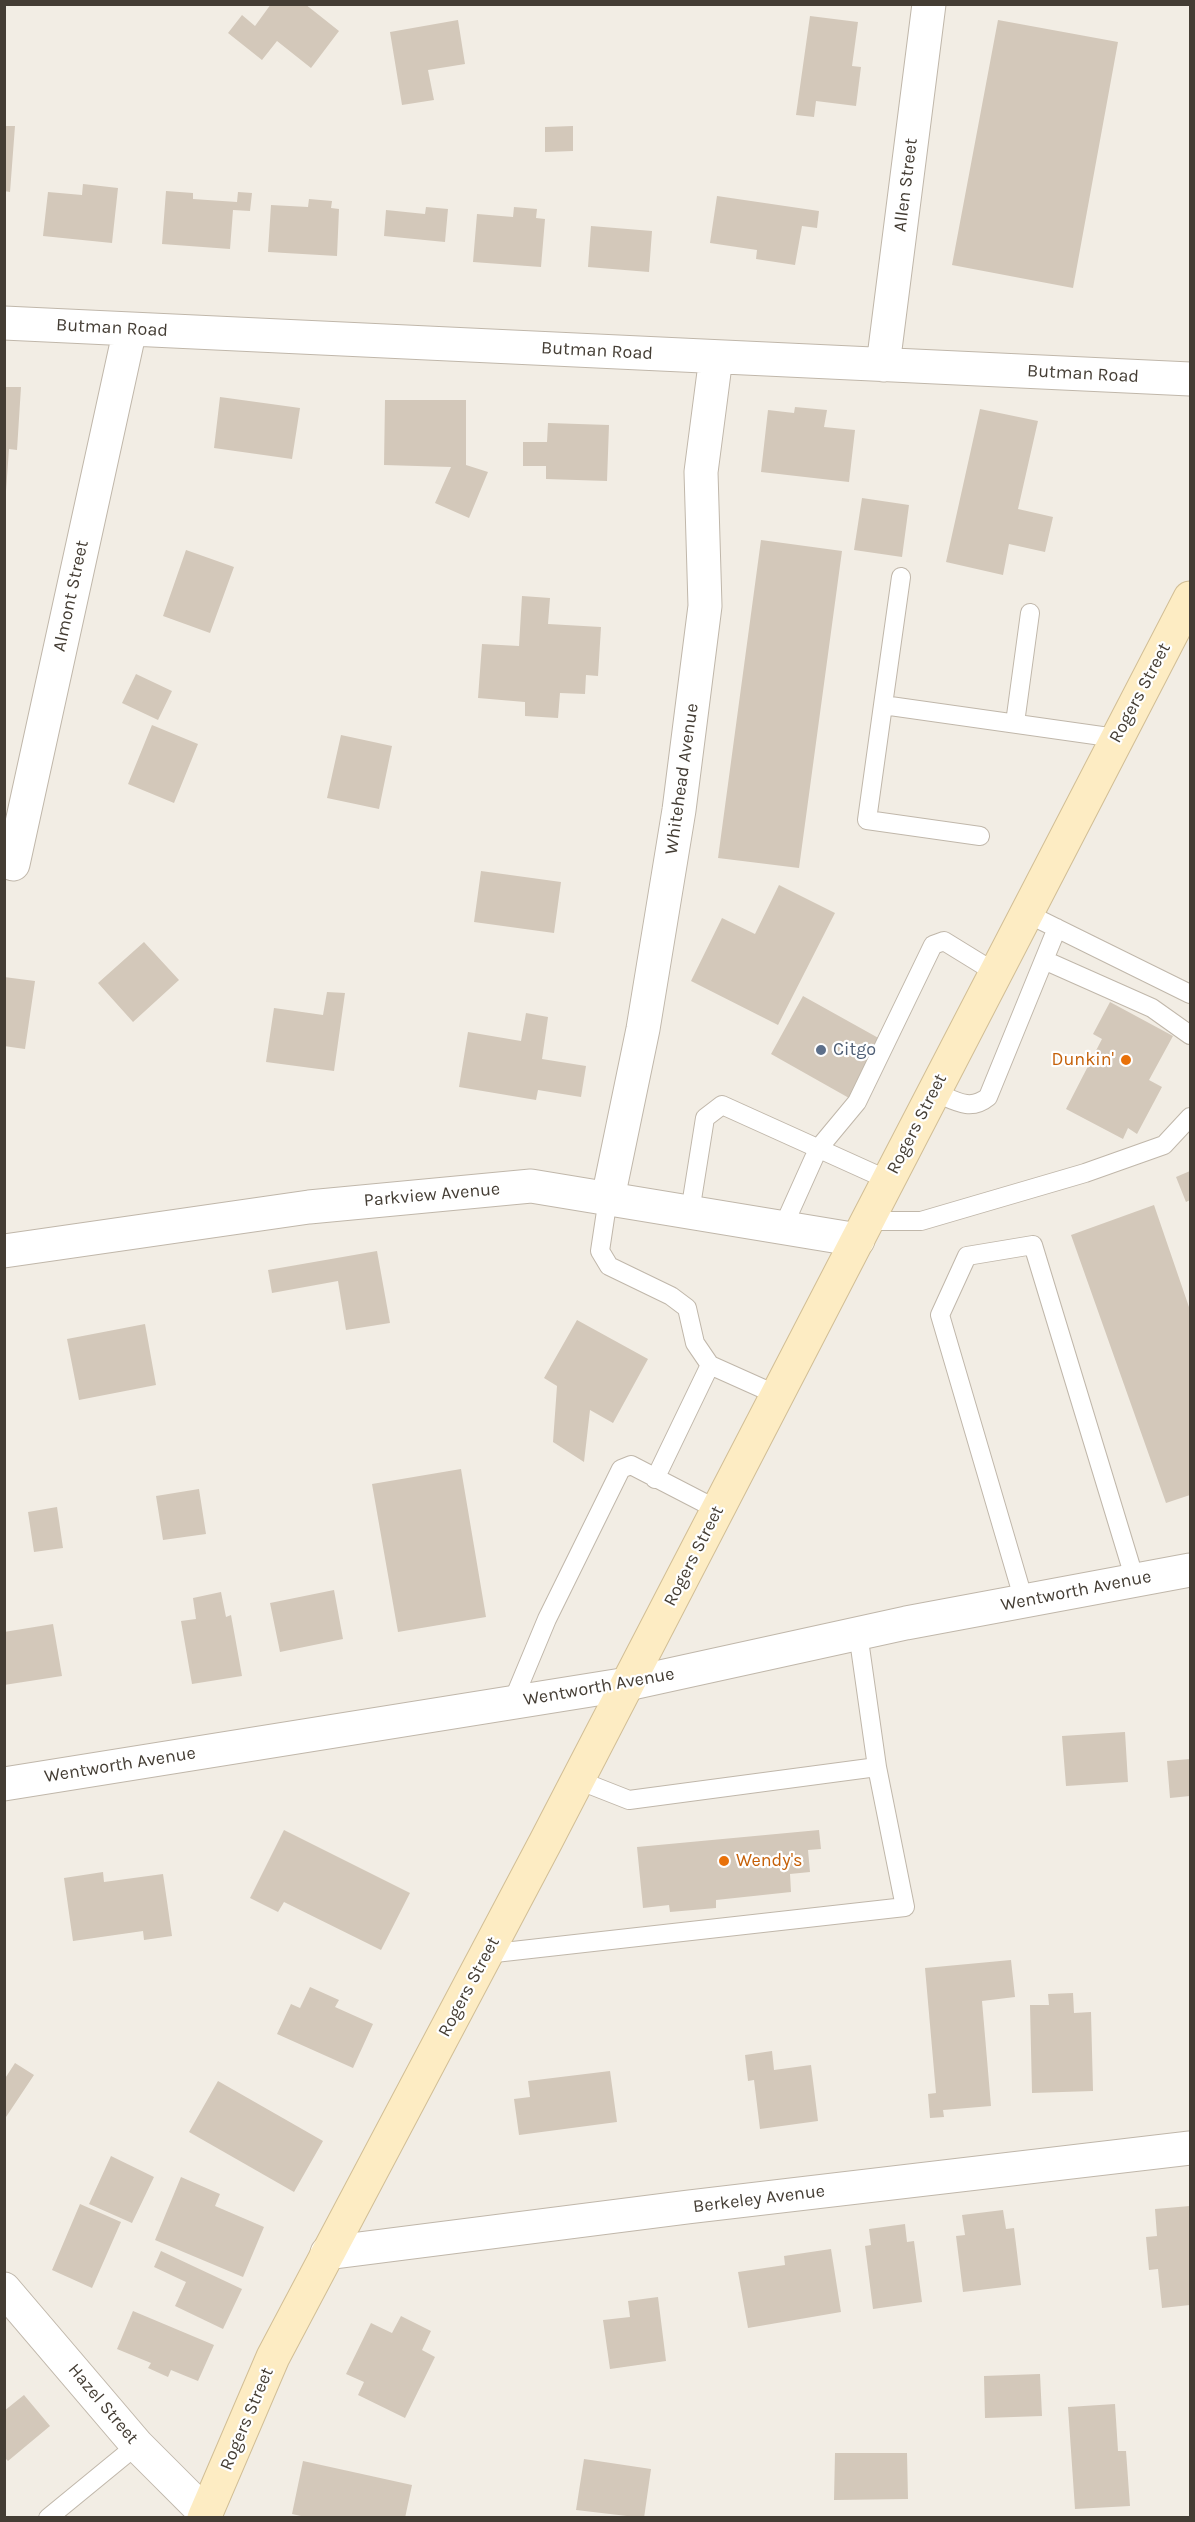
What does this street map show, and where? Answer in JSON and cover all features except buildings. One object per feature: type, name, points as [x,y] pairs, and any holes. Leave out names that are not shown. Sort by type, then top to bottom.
[{"type":"main road","name":"Rogers Street","points":[[205,2516],[273,2357],[578,1780],[1116,738],[1191,598]]},
{"type":"street","name":"Allen Street","points":[[883,365],[929,4]]},
{"type":"street","name":"Butman Road","points":[[4,323],[1191,379]]},
{"type":"street","name":"Almont Street","points":[[13,864],[130,329]]},
{"type":"street","name":"Whitehead Avenue","points":[[608,1198],[643,1029],[680,810],[705,606],[702,472],[716,357]]},
{"type":"street","name":"Parkview Avenue","points":[[4,1251],[309,1207],[531,1186],[783,1227],[863,1231]]},
{"type":"street","name":"Wentworth Avenue","points":[[4,1784],[628,1684],[858,1634],[1191,1570]]},
{"type":"street","name":"Berkeley Avenue","points":[[327,2253],[688,2207],[1191,2148]]},
{"type":"street","name":"Hazel Street","points":[[4,2289],[137,2445],[205,2516]]},
{"type":"lane","points":[[901,577],[867,820],[980,836]]},
{"type":"lane","points":[[1015,723],[1030,613]]},
{"type":"lane","points":[[883,705],[1116,738]]},
{"type":"lane","points":[[1026,913],[1191,994]]},
{"type":"lane","points":[[934,1092],[968,1106],[979,1104],[988,1097],[1057,928]]},
{"type":"lane","points":[[783,1227],[818,1149],[857,1102],[933,945],[944,941],[996,973]]},
{"type":"lane","points":[[1044,960],[1152,1008],[1191,1035]]},
{"type":"lane","points":[[690,1212],[705,1118],[722,1105],[888,1180]]},
{"type":"lane","points":[[863,1231],[921,1221],[1085,1173],[1164,1145],[1191,1118]]},
{"type":"lane","points":[[608,1198],[600,1251],[609,1266],[671,1296],[687,1308],[695,1343],[710,1365],[777,1395]]},
{"type":"lane","points":[[1024,1601],[940,1315],[967,1256],[1033,1245],[1136,1580]]},
{"type":"lane","points":[[655,1479],[710,1365]]},
{"type":"lane","points":[[512,1703],[547,1619],[621,1469],[631,1465],[718,1510]]},
{"type":"lane","points":[[486,1954],[905,1907],[877,1767],[858,1634]]},
{"type":"lane","points":[[578,1780],[629,1800],[877,1767]]},
{"type":"lane","points":[[48,2517],[137,2445]]},
{"type":"place","name":"Citgo","points":[[821,1050]]},
{"type":"place","name":"Dunkin'","points":[[1126,1060]]},
{"type":"place","name":"Wendy's","points":[[724,1861]]}]
